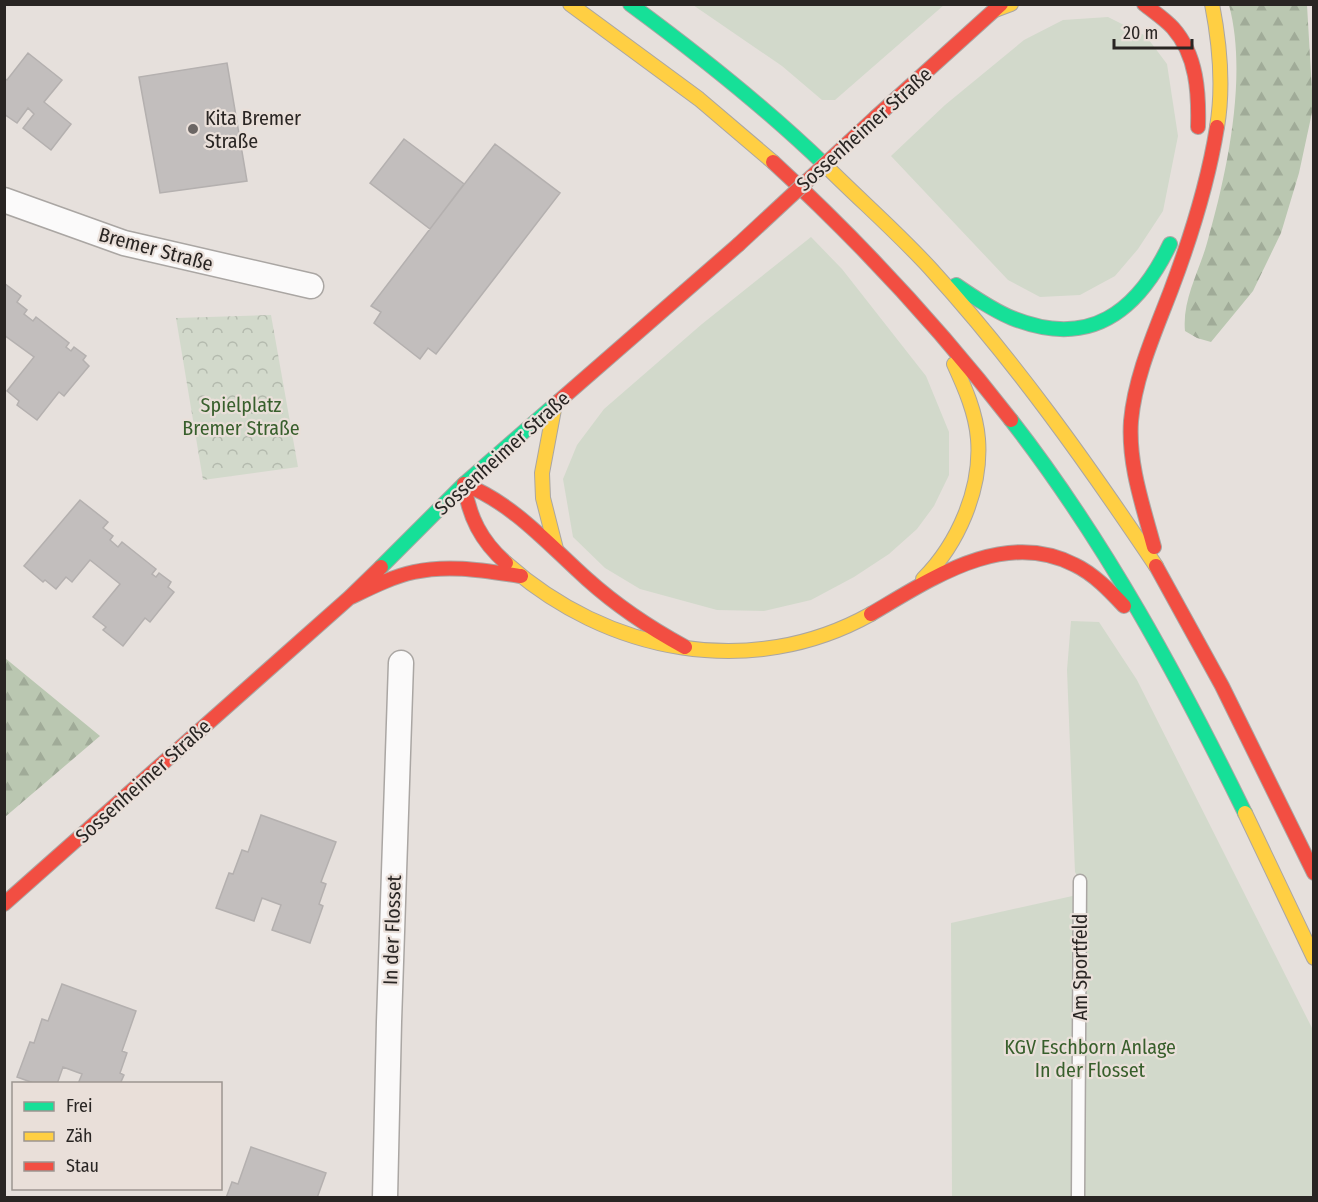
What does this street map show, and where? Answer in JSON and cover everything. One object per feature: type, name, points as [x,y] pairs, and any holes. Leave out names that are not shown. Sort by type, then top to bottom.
[{"type":"main road","points":[[570,4],[666,74],[767,157],[852,238],[940,332],[1005,411],[1079,514],[1159,645],[1226,773],[1314,958]]},
{"type":"main road","points":[[630,4],[790,131],[928,267],[966,309],[1109,496],[1160,572],[1222,686],[1314,873]]},
{"type":"main road","points":[[998,7],[1011,4]]},
{"type":"main road","points":[[1144,4],[1165,20],[1179,36],[1192,62],[1198,88],[1196,142]]},
{"type":"main road","points":[[1160,572],[1136,482],[1130,444],[1131,423],[1136,391],[1203,192],[1217,132],[1220,56],[1212,4]]},
{"type":"main road","name":"Sossenheimer Straße","points":[[4,904],[349,598],[464,484],[738,245],[998,7]]},
{"type":"main road","points":[[928,267],[987,305],[1013,318],[1039,327],[1062,330],[1088,327],[1110,318],[1148,285],[1164,259],[1174,236]]},
{"type":"main road","points":[[917,586],[945,553],[954,535],[972,490],[977,463],[978,440],[972,409],[940,332]]},
{"type":"main road","points":[[555,404],[542,473],[543,498],[556,549]]},
{"type":"main road","points":[[685,648],[626,612],[499,502],[464,484],[465,503],[471,522],[488,545],[521,576],[586,618],[610,629],[655,643],[685,648],[719,652],[752,651],[809,640],[866,617],[917,586],[964,563],[1026,553],[1049,555],[1074,564],[1099,580],[1159,645]]},
{"type":"main road","points":[[349,598],[395,578],[424,569],[450,568],[521,576]]},
{"type":"street","name":"Bremer Straße","points":[[4,200],[124,243],[311,286]]},
{"type":"street","name":"In der Flosset","points":[[385,1197],[401,663]]},
{"type":"lane","name":"Am Sportfeld","points":[[1078,1197],[1080,880]]},
{"type":"green space","points":[[693,5],[944,5],[835,100],[822,100],[782,66]]},
{"type":"green space","points":[[1229,5],[1307,5],[1313,108],[1299,173],[1281,233],[1253,291],[1211,342],[1185,331],[1185,320],[1189,297],[1204,254],[1222,186],[1233,124],[1236,62]]},
{"type":"green space","points":[[1108,17],[1146,36],[1167,64],[1178,136],[1163,211],[1138,249],[1115,276],[1080,295],[1040,297],[1008,280],[891,156],[945,105],[1024,40],[1063,20]]},
{"type":"green space","points":[[811,237],[842,269],[926,376],[949,432],[949,475],[934,506],[917,529],[889,554],[854,577],[811,600],[764,611],[717,610],[640,589],[605,568],[573,537],[563,479],[577,445],[604,409],[702,324]]},
{"type":"green space","name":"Spielplatz Bremer Straße","points":[[271,315],[298,467],[203,480],[176,318]]},
{"type":"green space","name":"KGV Eschborn Anlage In der Flosset","points":[[1071,621],[1099,622],[1137,680],[1313,1030],[1313,1197],[952,1197],[951,923],[1086,893],[1075,872],[1067,670]]},
{"type":"green space","points":[[5,658],[100,736],[4,817]]},
{"type":"building","points":[[28,53],[62,80],[44,102],[71,124],[51,150],[23,128],[34,114],[28,108],[17,123],[4,114],[4,78],[7,80]]},
{"type":"building","name":"Kita Bremer Straße","points":[[227,63],[247,181],[160,193],[139,77]]},
{"type":"building","points":[[404,139],[464,184],[430,229],[370,183]]},
{"type":"building","points":[[495,144],[560,193],[436,354],[428,348],[420,359],[374,323],[381,312],[371,306]]},
{"type":"building","points":[[4,283],[21,296],[17,302],[27,310],[24,314],[33,321],[36,317],[69,343],[66,347],[71,351],[74,347],[86,356],[83,360],[89,366],[64,396],[59,392],[37,420],[17,405],[19,401],[7,391],[34,357],[4,335]]},
{"type":"building","points":[[80,500],[108,522],[103,528],[113,536],[110,540],[118,547],[122,542],[156,569],[152,574],[156,577],[159,573],[171,582],[168,587],[174,592],[150,622],[145,618],[123,646],[103,630],[106,627],[93,617],[120,584],[90,560],[72,582],[66,577],[56,589],[45,580],[43,582],[24,566]]},
{"type":"building","points":[[261,815],[336,842],[321,882],[326,884],[319,904],[323,906],[310,943],[272,930],[281,905],[262,898],[254,921],[216,908],[229,873],[233,874],[242,850],[248,852]]},
{"type":"building","points":[[62,984],[136,1011],[122,1051],[127,1053],[120,1073],[124,1075],[121,1082],[79,1082],[82,1074],[63,1067],[58,1082],[31,1082],[17,1077],[30,1042],[34,1043],[42,1019],[48,1021]]},
{"type":"building","points":[[251,1147],[326,1173],[317,1198],[226,1198],[232,1182],[238,1184]]},
{"type":"traffic: fast","points":[[630,4],[731,82],[826,166]]},
{"type":"traffic: fast","points":[[956,285],[990,307],[1012,318],[1040,327],[1065,329],[1087,326],[1108,318],[1126,306],[1157,268],[1170,244]]},
{"type":"traffic: fast","points":[[381,567],[464,484],[559,401]]},
{"type":"traffic: fast","points":[[1011,420],[1078,513],[1109,561],[1166,660],[1245,813]]},
{"type":"traffic: slow","points":[[570,4],[699,99],[773,162]]},
{"type":"traffic: slow","points":[[995,10],[1011,4]]},
{"type":"traffic: slow","points":[[1212,4],[1220,66],[1217,127]]},
{"type":"traffic: slow","points":[[826,166],[917,255],[991,339],[1076,451],[1156,566]]},
{"type":"traffic: slow","points":[[923,579],[936,565],[957,533],[972,496],[976,477],[977,429],[954,364]]},
{"type":"traffic: slow","points":[[555,404],[542,473],[543,498],[556,549]]},
{"type":"traffic: slow","points":[[506,563],[546,594],[589,618],[634,636],[681,647],[729,651],[778,647],[825,635],[871,614]]},
{"type":"traffic: slow","points":[[1245,813],[1314,958]]},
{"type":"traffic: jam","points":[[876,117],[1001,4]]},
{"type":"traffic: jam","points":[[1144,4],[1173,28],[1187,50],[1197,88],[1198,127]]},
{"type":"traffic: jam","points":[[738,245],[876,117]]},
{"type":"traffic: jam","points":[[1154,547],[1134,469],[1131,437],[1133,404],[1146,354],[1192,230],[1209,169],[1217,127]]},
{"type":"traffic: jam","points":[[773,162],[898,286],[984,385],[1011,420]]},
{"type":"traffic: jam","points":[[559,401],[738,245]]},
{"type":"traffic: jam","points":[[506,563],[497,555],[478,528],[469,507],[464,484],[499,502],[610,598],[685,647]]},
{"type":"traffic: jam","points":[[871,614],[918,586],[969,562],[995,555],[1022,552],[1048,555],[1075,565],[1095,578],[1124,606]]},
{"type":"traffic: jam","points":[[1156,566],[1222,686],[1314,873]]},
{"type":"traffic: jam","points":[[4,904],[381,567]]},
{"type":"traffic: jam","points":[[349,598],[397,577],[427,570],[468,569],[521,576]]},
{"type":"place","name":"Kita Bremer Straße","points":[[193,129]]}]
